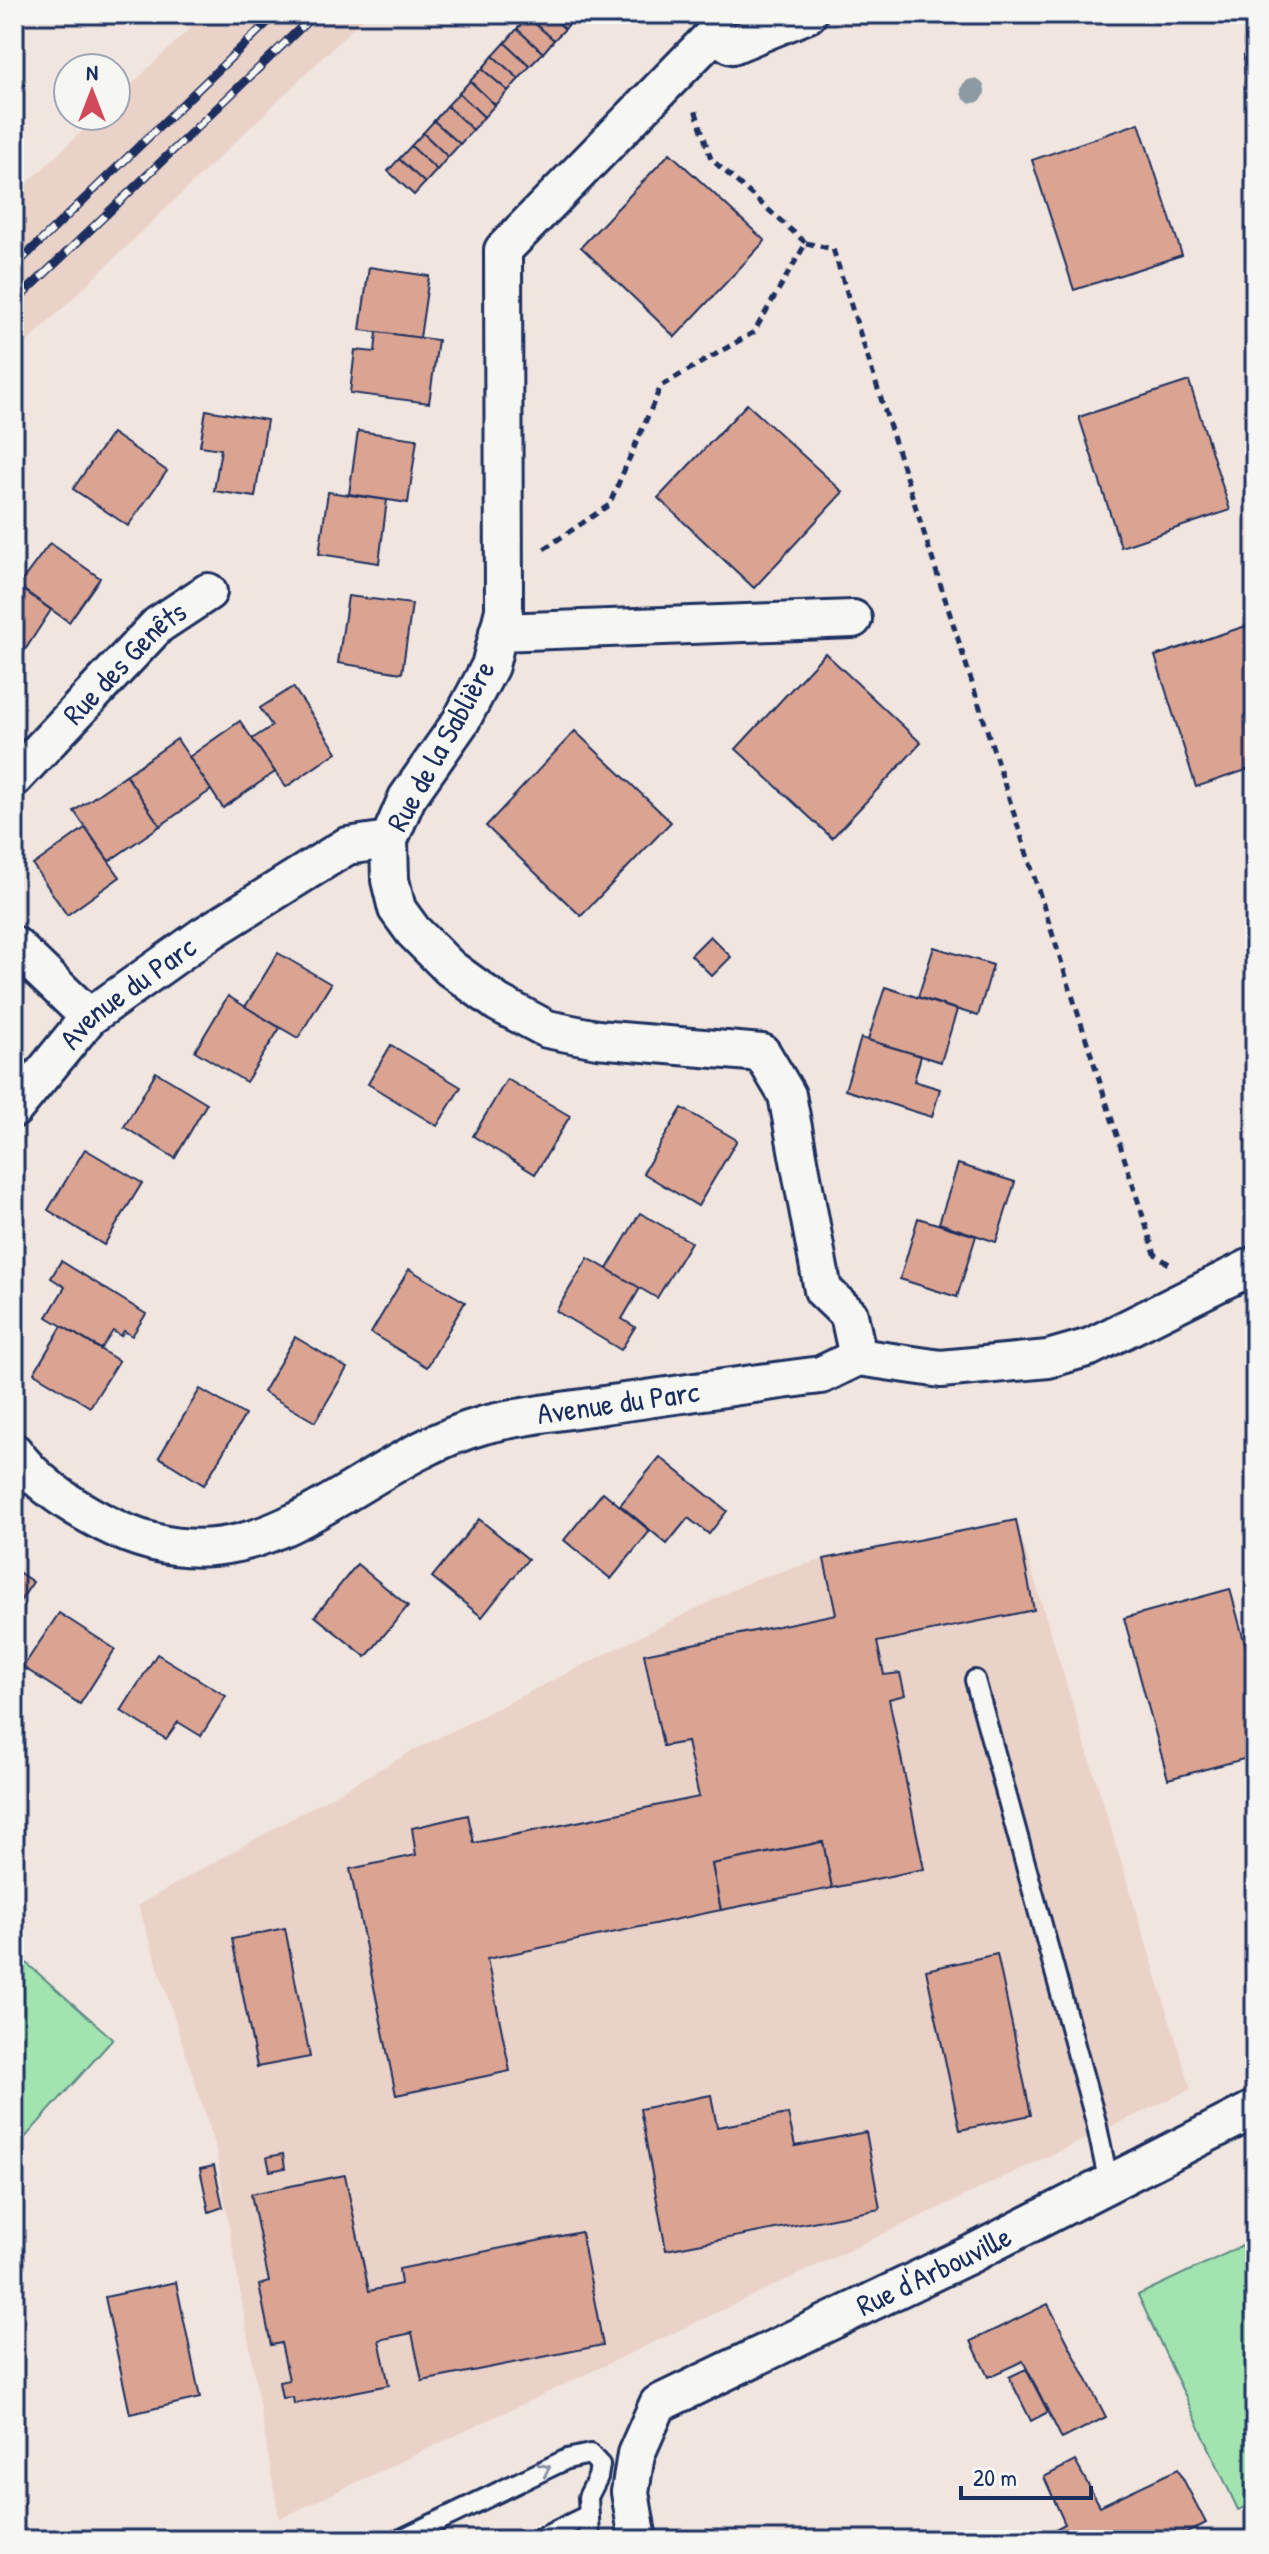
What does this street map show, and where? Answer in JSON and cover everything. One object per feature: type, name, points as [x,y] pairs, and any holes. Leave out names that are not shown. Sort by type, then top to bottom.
[{"type":"street","name":"Rue de la Sablière","points":[[808,14],[732,45],[714,34],[503,250],[504,610],[490,666],[461,721],[407,798],[389,840],[390,880],[397,909],[413,931],[450,968],[498,1003],[547,1029],[597,1039],[762,1053],[787,1095],[823,1290],[849,1315],[858,1357]]},
{"type":"street","name":"Rue des Genêts","points":[[14,778],[158,625],[208,592]]},
{"type":"street","points":[[498,632],[853,619]]},
{"type":"street","name":"Avenue du Parc","points":[[14,1109],[89,1017],[203,936],[347,846],[389,840]]},
{"type":"street","points":[[14,945],[89,1017]]},
{"type":"street","points":[[858,1357],[941,1369],[1048,1359],[1090,1347],[1255,1265]]},
{"type":"street","name":"Avenue du Parc","points":[[14,1452],[47,1486],[86,1514],[133,1538],[181,1549],[211,1548],[244,1543],[275,1533],[411,1456],[484,1425],[821,1375],[858,1357]]},
{"type":"street","name":"Rue d'Arbouville","points":[[638,2540],[630,2492],[636,2454],[658,2404],[969,2255],[1255,2109]]},
{"type":"lane","points":[[975,1680],[1092,2106],[1109,2184]]},
{"type":"lane","points":[[399,2540],[567,2459],[590,2454],[600,2465]]},
{"type":"lane","points":[[600,2465],[636,2454]]},
{"type":"lane","points":[[590,2540],[588,2497],[600,2465]]},
{"type":"lane","points":[[537,2540],[588,2515]]},
{"type":"path","points":[[1255,32],[1246,34],[1245,58],[1255,145]]},
{"type":"path","points":[[682,66],[711,159],[806,243],[833,249],[1155,1254],[1175,1269]]},
{"type":"path","points":[[504,576],[609,505],[661,386],[754,332],[806,243]]},
{"type":"shaded area","points":[[205,14],[368,14],[14,355],[14,196],[81,132],[132,132],[132,84]]},
{"type":"shaded area","points":[[1016,1520],[1191,2089],[279,2519],[215,2145],[138,1905],[412,1751],[755,1579],[824,1559]]},
{"type":"green space","points":[[14,1952],[113,2039],[14,2150]]},
{"type":"green space","points":[[1246,2244],[1255,2264],[1255,2502],[1238,2510],[1138,2295]]},
{"type":"building","points":[[531,14],[549,14],[565,29],[554,40],[528,18]]},
{"type":"building","points":[[549,14],[577,14],[565,29]]},
{"type":"building","points":[[528,18],[554,40],[543,53],[517,29]]},
{"type":"building","points":[[517,29],[543,53],[530,66],[505,43]]},
{"type":"building","points":[[505,43],[530,66],[519,79],[493,56]]},
{"type":"building","points":[[493,56],[519,79],[508,91],[482,69]]},
{"type":"building","points":[[482,69],[508,91],[495,105],[470,81]]},
{"type":"building","points":[[470,81],[495,105],[484,117],[459,93]]},
{"type":"building","points":[[459,93],[484,117],[473,130],[447,106]]},
{"type":"building","points":[[447,106],[473,130],[460,144],[434,121]]},
{"type":"building","points":[[434,121],[460,144],[448,157],[423,133]]},
{"type":"building","points":[[1139,123],[1182,255],[1074,290],[1032,160]]},
{"type":"building","points":[[423,133],[448,157],[437,170],[411,146]]},
{"type":"building","points":[[411,146],[437,170],[425,183],[399,159]]},
{"type":"building","points":[[670,153],[765,241],[675,337],[581,247]]},
{"type":"building","points":[[399,159],[425,183],[414,195],[388,171]]},
{"type":"building","points":[[369,267],[429,276],[420,338],[360,330]]},
{"type":"building","points":[[377,332],[438,340],[429,403],[350,393],[355,350],[375,352]]},
{"type":"building","points":[[1189,381],[1230,510],[1121,547],[1079,417]]},
{"type":"building","points":[[747,404],[843,492],[754,588],[658,498]]},
{"type":"building","points":[[206,410],[267,420],[255,497],[214,491],[221,449],[200,446]]},
{"type":"building","points":[[358,431],[417,439],[408,503],[349,494]]},
{"type":"building","points":[[112,433],[167,471],[128,526],[73,489]]},
{"type":"building","points":[[328,492],[387,500],[379,563],[319,554]]},
{"type":"building","points":[[50,543],[100,578],[69,622],[18,586]]},
{"type":"building","points":[[14,583],[51,610],[21,656],[14,651]]},
{"type":"building","points":[[348,596],[412,604],[402,673],[338,663]]},
{"type":"building","points":[[1255,623],[1255,767],[1196,787],[1155,656]]},
{"type":"building","points":[[825,653],[921,743],[832,838],[736,749]]},
{"type":"building","points":[[293,687],[337,752],[286,787],[252,739],[272,726],[260,708]]},
{"type":"building","points":[[240,721],[275,772],[223,808],[189,757]]},
{"type":"building","points":[[575,731],[671,822],[581,916],[486,826]]},
{"type":"building","points":[[177,739],[211,790],[160,826],[126,775]]},
{"type":"building","points":[[126,775],[160,826],[109,861],[74,811]]},
{"type":"building","points":[[85,828],[120,877],[67,915],[33,865]]},
{"type":"building","points":[[710,936],[731,957],[712,976],[691,955]]},
{"type":"building","points":[[934,947],[993,965],[978,1016],[918,997]]},
{"type":"building","points":[[278,953],[331,984],[298,1038],[245,1007]]},
{"type":"building","points":[[885,987],[957,1010],[941,1062],[868,1040]]},
{"type":"building","points":[[228,996],[280,1028],[246,1082],[195,1051]]},
{"type":"building","points":[[861,1038],[921,1056],[914,1081],[940,1089],[932,1117],[845,1090]]},
{"type":"building","points":[[391,1045],[461,1087],[437,1126],[368,1084]]},
{"type":"building","points":[[156,1072],[207,1103],[175,1158],[124,1127]]},
{"type":"building","points":[[507,1079],[570,1116],[535,1174],[473,1136]]},
{"type":"building","points":[[682,1108],[737,1140],[698,1206],[643,1173]]},
{"type":"building","points":[[85,1149],[142,1183],[104,1245],[48,1210]]},
{"type":"building","points":[[958,1164],[1015,1182],[996,1242],[939,1223]]},
{"type":"building","points":[[640,1213],[691,1242],[657,1298],[607,1269]]},
{"type":"building","points":[[918,1218],[976,1236],[957,1297],[900,1279]]},
{"type":"building","points":[[588,1258],[640,1288],[622,1319],[635,1327],[621,1350],[556,1311]]},
{"type":"building","points":[[61,1261],[146,1314],[132,1336],[124,1331],[121,1336],[113,1331],[101,1349],[47,1317],[65,1287],[51,1278]]},
{"type":"building","points":[[409,1269],[465,1302],[427,1367],[371,1333]]},
{"type":"building","points":[[62,1326],[119,1361],[90,1407],[34,1373]]},
{"type":"building","points":[[295,1337],[347,1368],[315,1422],[263,1392]]},
{"type":"building","points":[[200,1389],[245,1415],[204,1485],[159,1457]]},
{"type":"building","points":[[660,1457],[727,1511],[709,1534],[688,1518],[667,1544],[620,1505]]},
{"type":"building","points":[[603,1492],[650,1531],[611,1579],[564,1540]]},
{"type":"building","points":[[479,1519],[528,1559],[482,1617],[432,1577]]},
{"type":"building","points":[[1016,1520],[1034,1610],[877,1642],[884,1675],[900,1673],[905,1695],[889,1699],[924,1869],[832,1888],[823,1842],[712,1864],[721,1910],[487,1959],[510,2071],[396,2095],[350,1869],[416,1855],[412,1828],[468,1815],[474,1843],[699,1797],[687,1742],[663,1746],[644,1654],[836,1614],[824,1559]]},
{"type":"building","points":[[357,1564],[408,1606],[366,1657],[315,1616]]},
{"type":"building","points":[[14,1569],[33,1582],[14,1610]]},
{"type":"building","points":[[1230,1589],[1255,1681],[1255,1756],[1168,1779],[1124,1618]]},
{"type":"building","points":[[59,1613],[115,1649],[80,1704],[23,1667]]},
{"type":"building","points":[[157,1654],[226,1696],[201,1736],[178,1722],[166,1739],[121,1711]]},
{"type":"building","points":[[823,1842],[832,1888],[721,1910],[712,1864]]},
{"type":"building","points":[[285,1928],[310,2057],[257,2067],[232,1939]]},
{"type":"building","points":[[997,1954],[1031,2115],[960,2130],[926,1970]]},
{"type":"building","points":[[711,2095],[717,2127],[788,2114],[795,2146],[866,2132],[880,2209],[666,2250],[640,2109]]},
{"type":"building","points":[[283,2154],[285,2168],[270,2171],[267,2157]]},
{"type":"building","points":[[214,2166],[223,2207],[209,2212],[200,2169]]},
{"type":"building","points":[[345,2175],[369,2291],[401,2284],[399,2269],[581,2232],[603,2345],[422,2381],[412,2333],[379,2340],[389,2385],[294,2404],[293,2397],[282,2398],[279,2382],[289,2380],[281,2343],[271,2345],[259,2285],[269,2282],[251,2194]]},
{"type":"building","points":[[176,2282],[200,2398],[130,2414],[105,2297]]},
{"type":"building","points":[[1048,2304],[1106,2417],[1062,2439],[1023,2361],[988,2377],[971,2341]]},
{"type":"building","points":[[1026,2369],[1048,2412],[1031,2421],[1009,2377]]},
{"type":"building","points":[[1075,2461],[1100,2506],[1178,2469],[1206,2523],[1173,2540],[1035,2540],[1065,2524],[1044,2477]]},
{"type":"railway","points":[[14,267],[276,14]]},
{"type":"railway","points":[[14,303],[315,14]]}]
